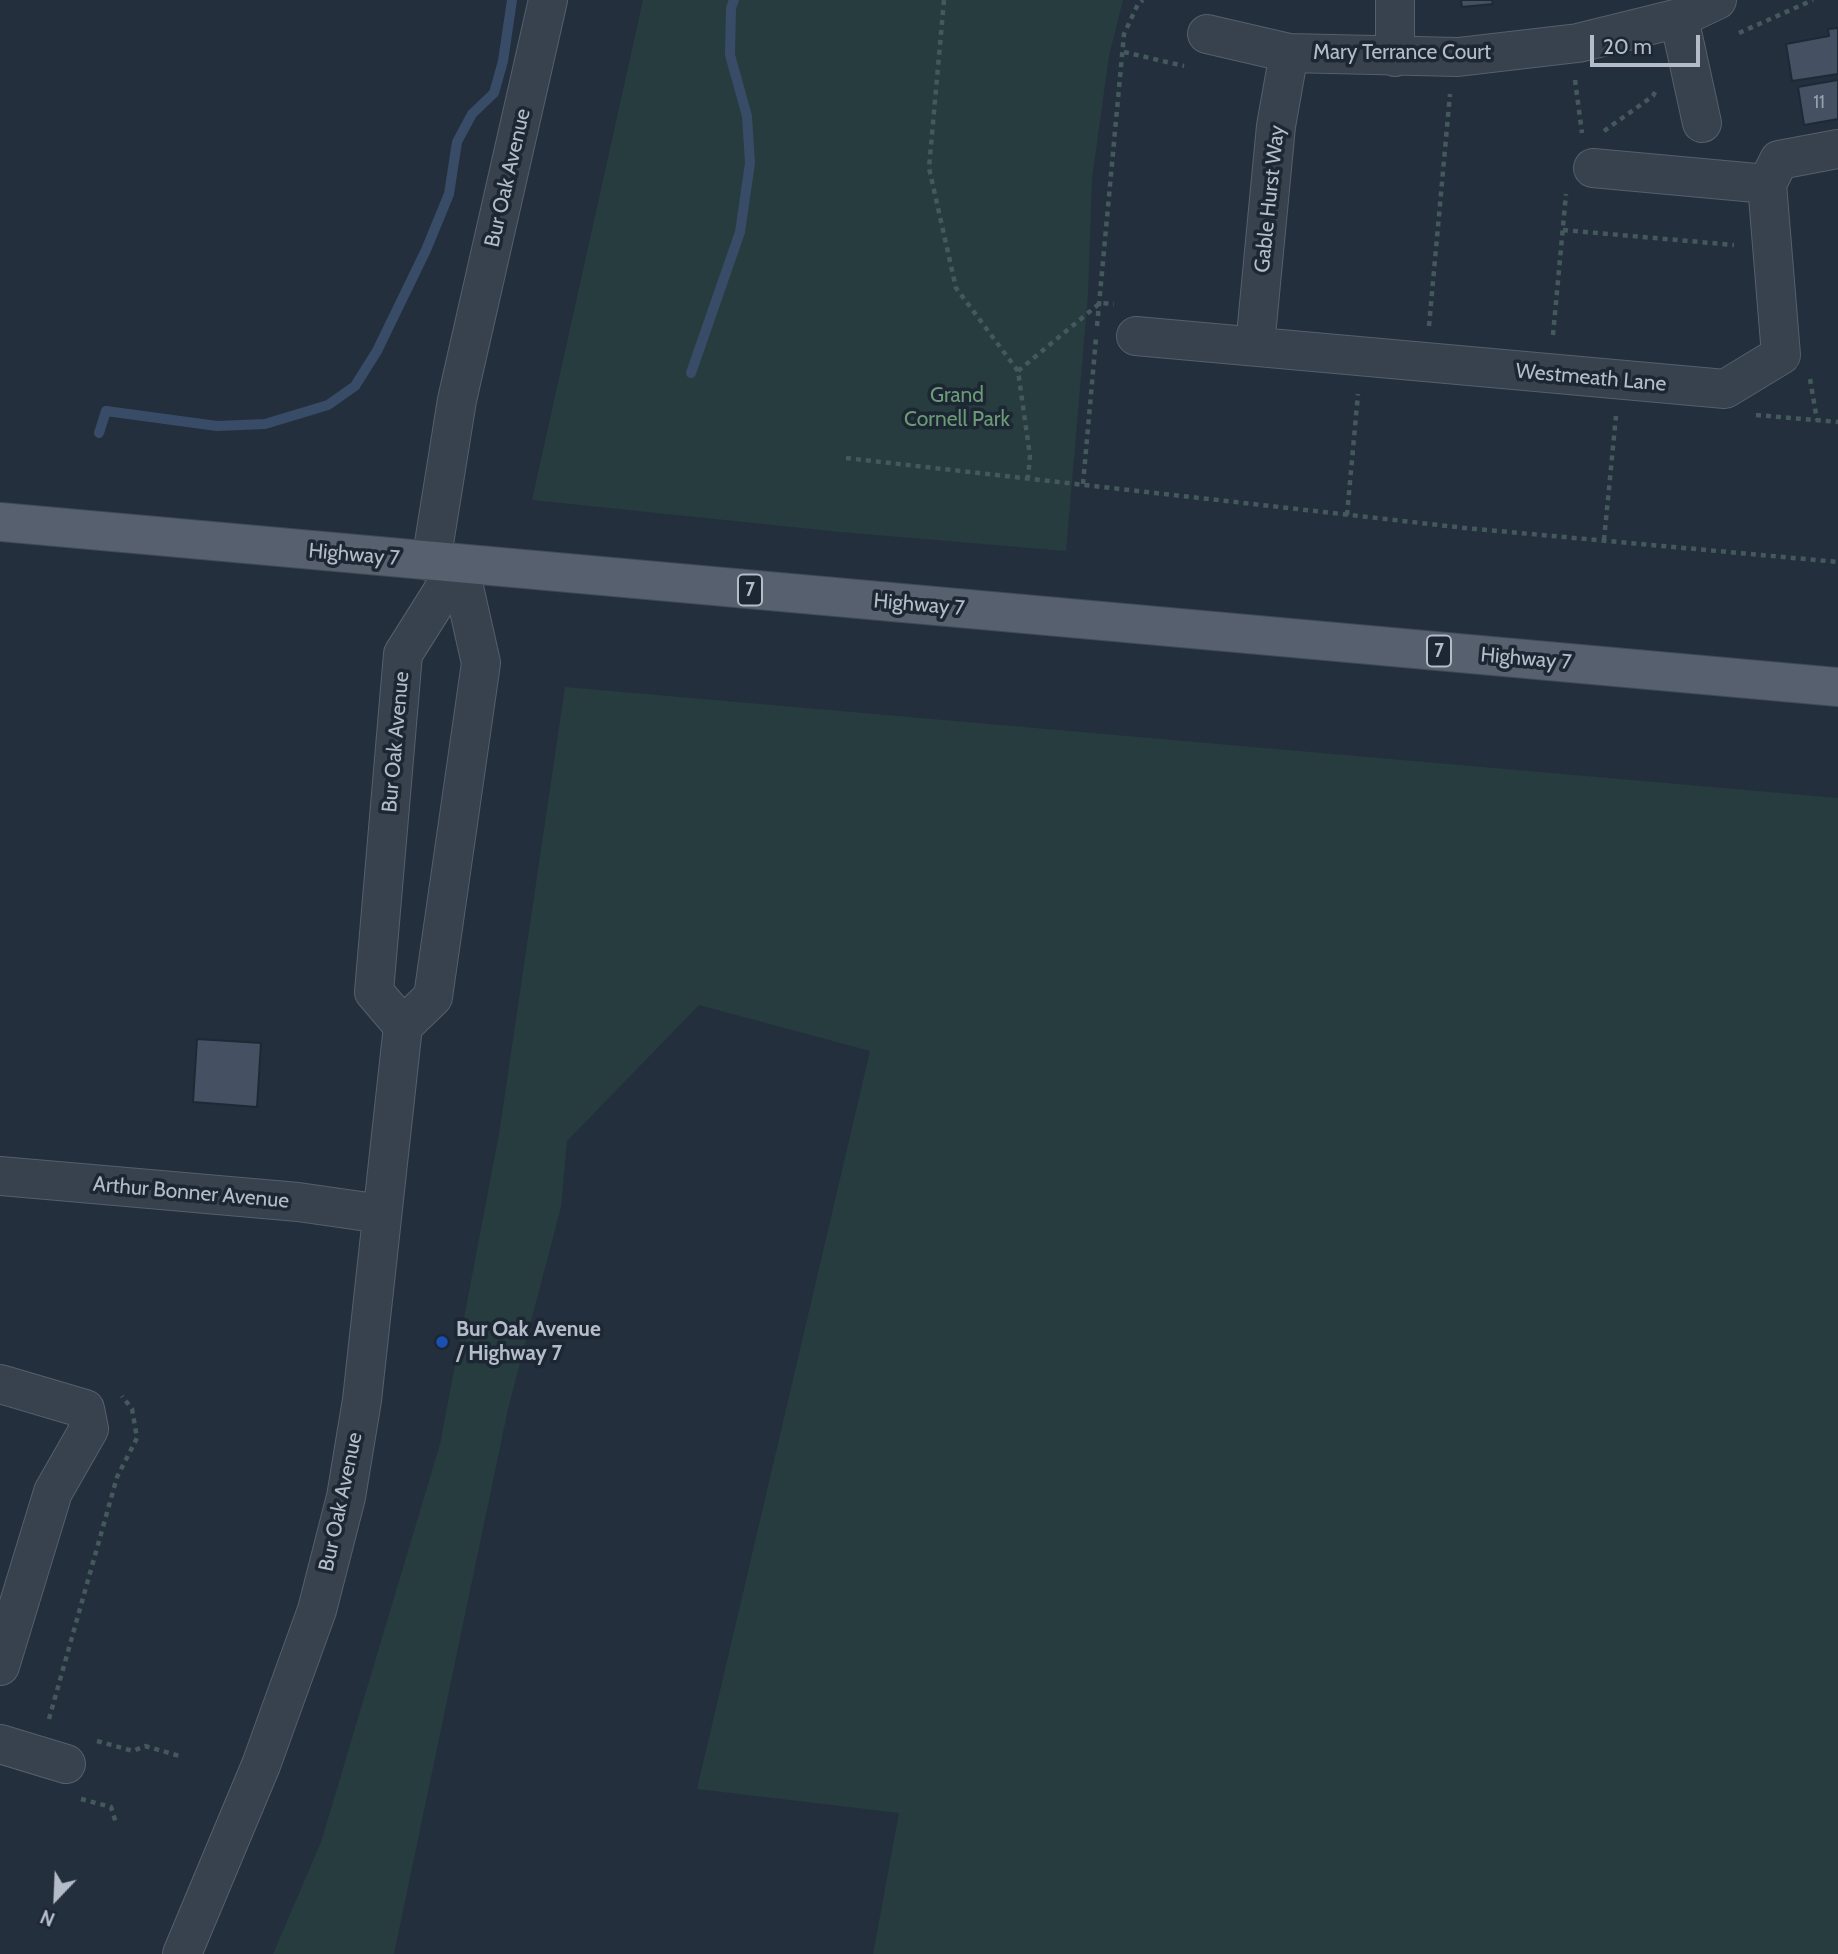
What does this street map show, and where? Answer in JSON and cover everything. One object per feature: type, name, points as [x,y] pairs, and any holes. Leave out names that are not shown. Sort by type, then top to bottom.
[{"type":"main road","name":"Highway 7","points":[[0,522],[1838,687]]},
{"type":"street","name":"Bur Oak Avenue","points":[[403,1026],[374,992],[403,654],[445,564],[457,400],[548,0]]},
{"type":"street","points":[[1395,0],[1395,57]]},
{"type":"street","name":"Mary Terrance Court","points":[[1207,34],[1289,53],[1458,57],[1578,43],[1679,18],[1717,0]]},
{"type":"street","points":[[1679,18],[1702,123]]},
{"type":"street","name":"Gable Hurst Way","points":[[1255,346],[1276,126],[1289,53]]},
{"type":"street","points":[[1580,166],[1767,184],[1779,160],[1838,149]]},
{"type":"street","name":"Westmeath Lane","points":[[1131,321],[1255,346],[1725,388],[1781,355],[1767,184]]},
{"type":"street","name":"Bur Oak Avenue","points":[[183,1954],[261,1765],[317,1610],[346,1497],[360,1412],[403,1026],[433,997],[481,663],[445,564]]},
{"type":"street","name":"Arthur Bonner Avenue","points":[[0,1176],[298,1202],[382,1214]]},
{"type":"street","points":[[0,1384],[85,1409],[89,1429],[53,1492],[0,1665]]},
{"type":"street","points":[[0,1745],[65,1764]]},
{"type":"path","points":[[944,0],[929,167],[956,288],[1018,371],[1030,456],[1028,478]]},
{"type":"path","points":[[1083,484],[1124,34],[1138,4],[1143,0]]},
{"type":"path","points":[[1736,34],[1814,0]]},
{"type":"path","points":[[1553,340],[1563,230],[1580,166],[1582,131],[1575,80]]},
{"type":"path","points":[[1582,131],[1604,131],[1653,96],[1659,81]]},
{"type":"path","points":[[1429,327],[1451,93]]},
{"type":"path","points":[[1563,230],[1735,245]]},
{"type":"path","points":[[1018,371],[1100,303]]},
{"type":"path","points":[[1100,303],[1131,321]]},
{"type":"path","points":[[1347,515],[1358,390]]},
{"type":"path","points":[[1604,540],[1616,412]]},
{"type":"path","points":[[846,458],[1347,515],[1838,562]]},
{"type":"path","points":[[46,1727],[117,1477],[136,1438],[132,1409],[117,1392]]},
{"type":"path","points":[[96,1741],[132,1751],[145,1746],[183,1757]]},
{"type":"green space","name":"Grand Cornell Park","points":[[643,0],[1123,0],[1109,56],[1092,179],[1088,295],[1066,551],[840,532],[532,500]]},
{"type":"green space","points":[[565,687],[1838,798],[1838,1954],[873,1954],[899,1813],[697,1789],[870,1051],[699,1005],[567,1141],[561,1207],[508,1409],[394,1954],[273,1954],[321,1842],[440,1444],[499,1134]]},
{"type":"building","points":[[1461,0],[1492,0],[1493,4],[1462,7]]},
{"type":"building","points":[[1838,28],[1838,74],[1792,81],[1786,44],[1829,36],[1828,29]]},
{"type":"building","points":[[1838,80],[1838,119],[1804,125],[1798,87]]},
{"type":"building","points":[[197,1039],[261,1043],[257,1107],[193,1102]]},
{"type":"waterway","points":[[99,433],[106,411],[217,426],[265,424],[328,405],[355,386],[377,351],[426,250],[449,194],[457,142],[472,114],[494,93],[503,61],[512,0]]},
{"type":"waterway","points":[[691,373],[740,232],[750,163],[747,116],[730,55],[731,8],[734,0]]},
{"type":"place","name":"Bur Oak Avenue / Highway 7","points":[[442,1342]]}]
